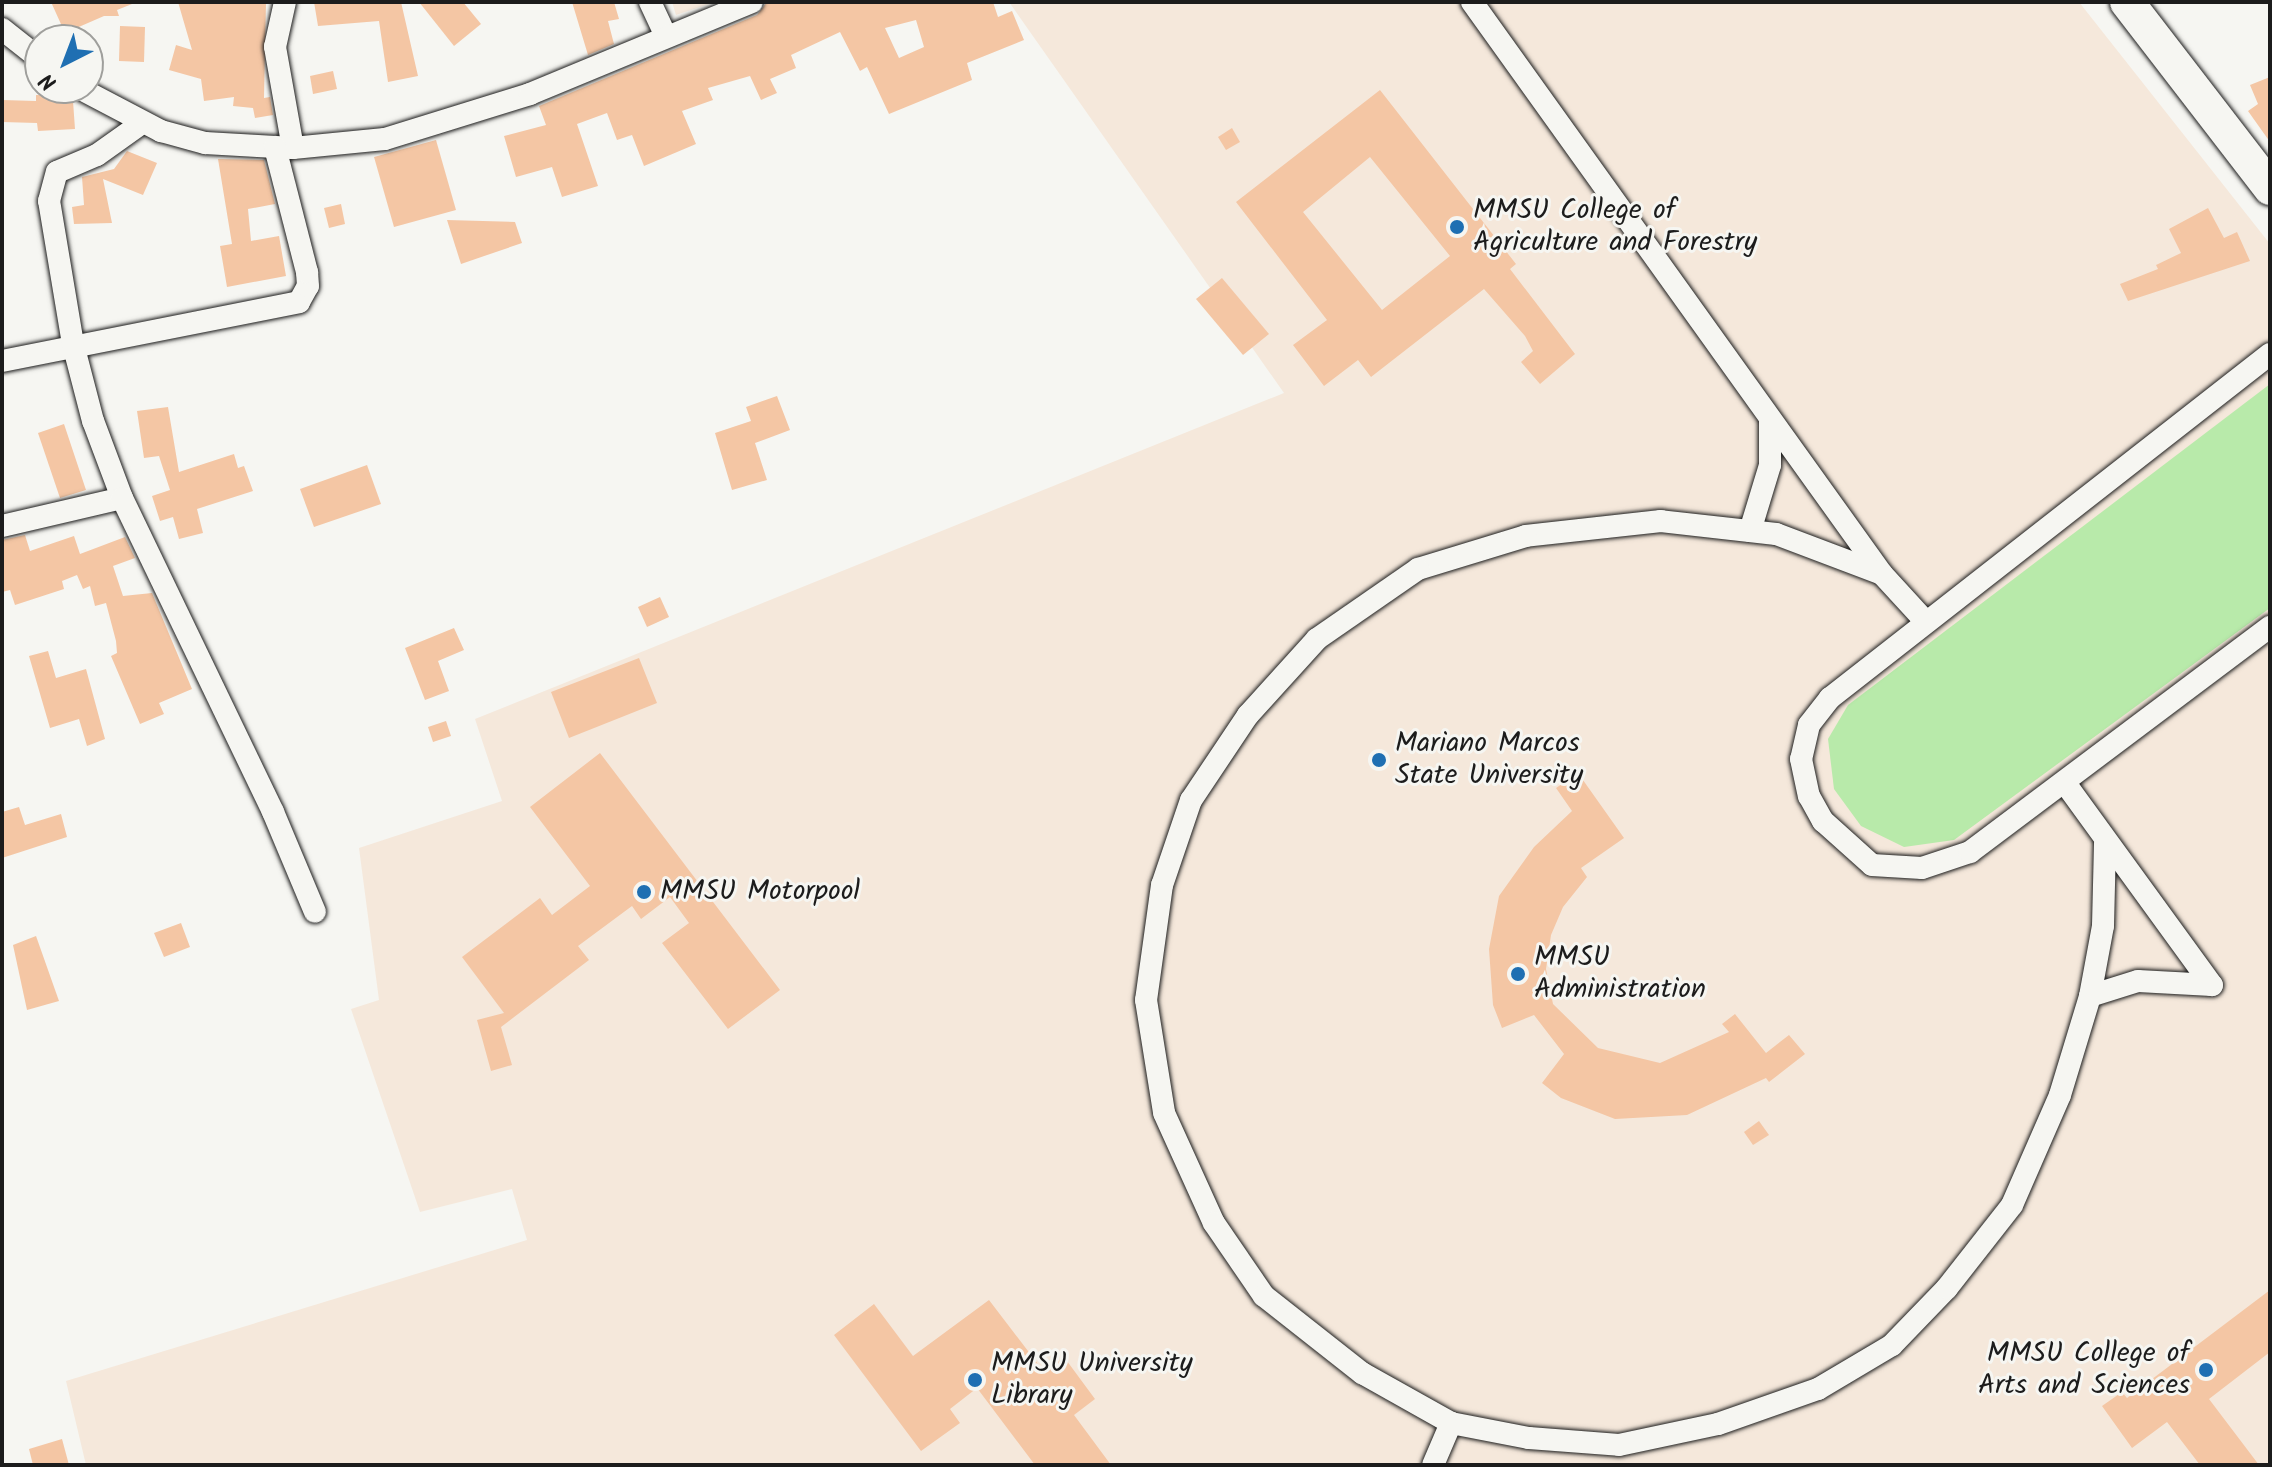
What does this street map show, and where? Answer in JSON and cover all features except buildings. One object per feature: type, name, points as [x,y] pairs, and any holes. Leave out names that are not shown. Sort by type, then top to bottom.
[{"type":"main road","points":[[2127,2],[2270,188]]},
{"type":"street","points":[[2,361],[73,344],[299,302],[308,286],[307,272],[284,148],[275,47],[285,2]]},
{"type":"street","points":[[650,2],[666,37]]},
{"type":"street","points":[[104,102],[142,123],[205,143],[284,148],[385,139],[530,94],[752,2]]},
{"type":"street","points":[[1472,2],[1882,574],[1926,622]]},
{"type":"street","points":[[2,29],[24,46]]},
{"type":"street","points":[[142,123],[97,155],[57,172],[51,181],[49,201],[73,344],[93,421],[122,498],[273,812],[315,912]]},
{"type":"street","points":[[2270,354],[1830,698],[1809,725],[1801,759],[1809,796],[1823,821],[1872,865],[1922,868],[1970,852],[2270,627]]},
{"type":"street","points":[[1750,531],[1770,465],[1770,419]]},
{"type":"street","points":[[2,526],[122,498]]},
{"type":"street","points":[[1882,574],[1776,534],[1661,521],[1541,534],[1418,569],[1317,639],[1248,715],[1191,800],[1162,885],[1148,1014],[1164,1113],[1214,1223],[1264,1296],[1362,1373],[1451,1423],[1529,1438],[1619,1445],[1718,1424],[1818,1389],[1892,1345],[1947,1288],[2012,1205],[2060,1095],[2090,996],[2103,926],[2105,842]]},
{"type":"street","points":[[2065,783],[2212,985],[2138,981],[2090,996]]},
{"type":"street","points":[[1433,1465],[1451,1423]]},
{"type":"shaded area","points":[[672,2],[715,2],[676,15]]},
{"type":"shaded area","name":"Mariano Marcos State University","points":[[1009,2],[2079,2],[2270,244],[2270,1465],[86,1465],[66,1381],[527,1240],[512,1189],[420,1212],[351,1009],[379,1000],[359,848],[502,801],[475,719],[1284,393]]},
{"type":"green space","points":[[2270,384],[2270,608],[1954,840],[1904,847],[1861,826],[1834,789],[1828,739],[1848,705]]},
{"type":"place","name":"MMSU College of Agriculture and Forestry","points":[[1457,227]]},
{"type":"place","name":"Mariano Marcos State University","points":[[1379,760]]},
{"type":"place","name":"MMSU Motorpool","points":[[644,892]]},
{"type":"place","name":"MMSU Administration","points":[[1518,974]]},
{"type":"place","name":"MMSU College of Arts and Sciences","points":[[2206,1370]]},
{"type":"place","name":"MMSU University Library","points":[[975,1380]]}]
